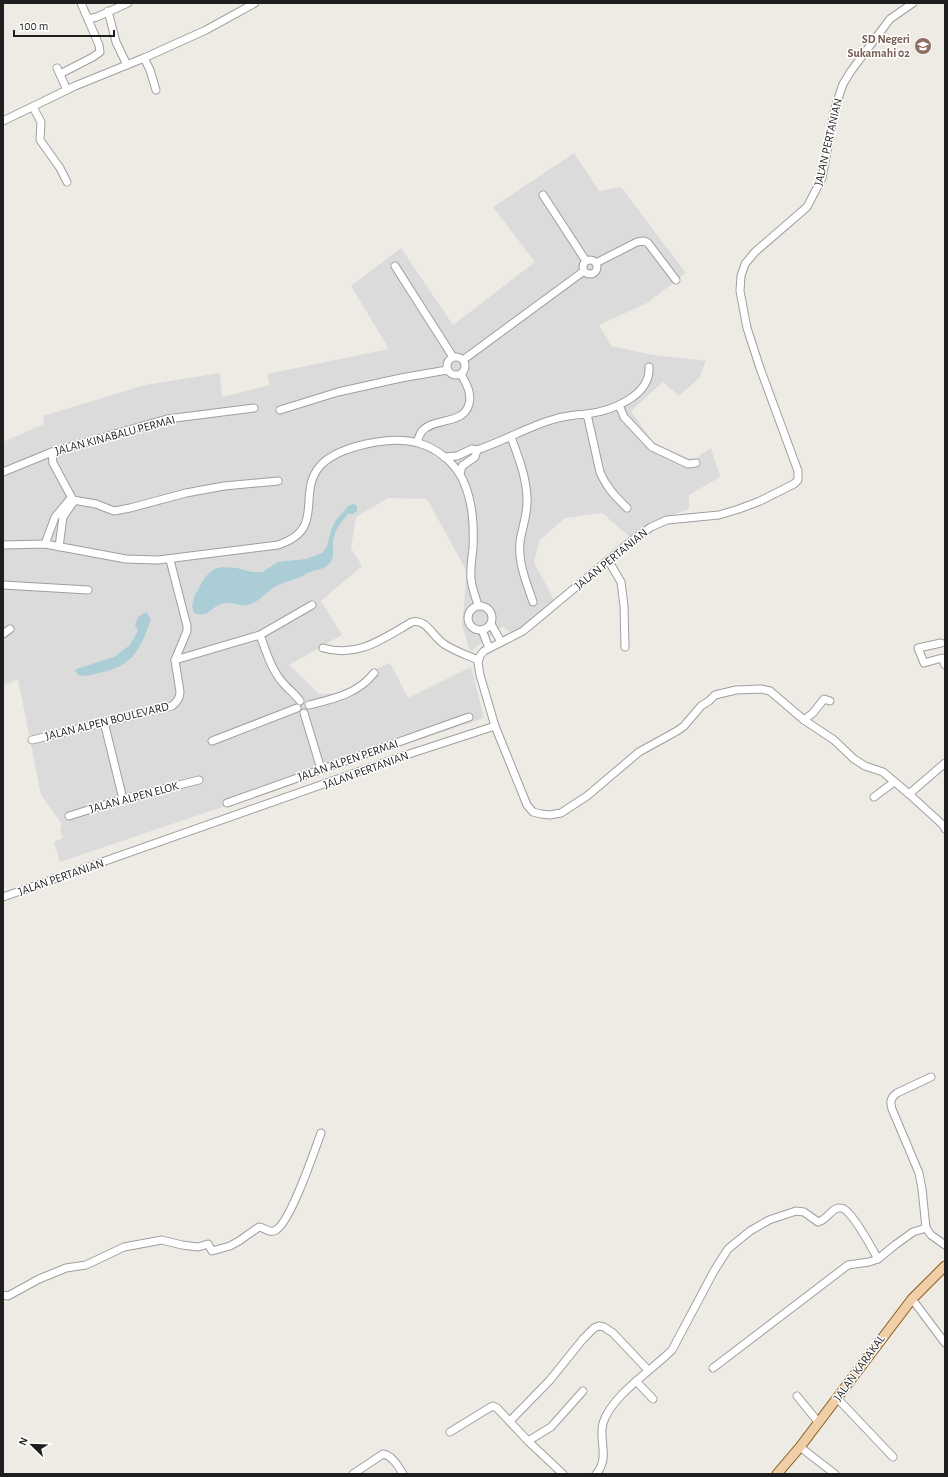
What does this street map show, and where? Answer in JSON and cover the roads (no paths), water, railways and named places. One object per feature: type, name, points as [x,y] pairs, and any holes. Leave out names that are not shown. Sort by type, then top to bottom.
[{"type":"main road","name":"JALAN KARAKAL","points":[[777,1474],[800,1448],[912,1299],[945,1266]]},
{"type":"street","points":[[67,90],[59,71],[93,57],[100,52],[99,45],[81,3]]},
{"type":"street","points":[[88,19],[97,17],[128,3]]},
{"type":"street","points":[[3,121],[67,90],[206,30],[254,3]]},
{"type":"street","name":"JALAN PERTANIAN","points":[[478,660],[489,648],[527,628],[630,542],[658,523],[675,519],[719,515],[739,509],[780,491],[794,484],[798,480],[798,470],[762,375],[747,328],[740,291],[741,276],[745,264],[755,252],[809,204],[822,178],[835,108],[843,84],[890,19],[913,3]]},
{"type":"street","points":[[108,11],[116,42],[127,65]]},
{"type":"street","points":[[144,58],[150,70],[156,90]]},
{"type":"street","points":[[33,107],[41,122],[40,140],[60,168],[67,182]]},
{"type":"street","points":[[543,195],[586,261]]},
{"type":"street","points":[[596,263],[637,242],[644,241],[648,243],[676,280]]},
{"type":"street","points":[[584,271],[589,274],[594,273],[598,268],[596,263],[591,260],[586,261]]},
{"type":"street","points":[[584,271],[583,266],[586,261]]},
{"type":"street","points":[[395,266],[452,357]]},
{"type":"street","points":[[463,360],[584,271]]},
{"type":"street","points":[[452,357],[458,357],[463,360],[465,366],[463,372],[460,374],[451,374],[447,370],[447,364],[452,357]]},
{"type":"street","points":[[444,457],[457,456],[472,449],[477,450],[562,417],[576,414],[587,414],[619,405],[639,392],[650,375],[649,367]]},
{"type":"street","points":[[280,410],[338,392],[401,378],[447,370]]},
{"type":"street","points":[[417,442],[422,431],[426,428],[459,417],[467,410],[470,400],[469,390],[460,374]]},
{"type":"street","points":[[619,405],[624,417],[652,447],[688,464],[696,463]]},
{"type":"street","name":"JALAN KINABALU PERMAI","points":[[3,472],[52,452],[167,418],[254,408]]},
{"type":"street","points":[[587,414],[603,481],[608,489],[627,508]]},
{"type":"street","points":[[511,437],[519,458],[527,494],[527,512],[521,537],[520,551],[523,573],[533,602]]},
{"type":"street","points":[[3,545],[45,544],[126,559],[170,560],[270,546],[286,542],[299,535],[303,530],[308,515],[309,494],[314,477],[319,467],[335,454],[348,448],[373,443],[393,441],[417,442],[436,450],[452,463],[460,474],[470,500],[473,513],[474,538],[471,578],[472,588],[478,605]]},
{"type":"street","points":[[460,474],[462,466],[475,457],[477,450]]},
{"type":"street","points":[[52,452],[53,463],[73,500]]},
{"type":"street","points":[[73,500],[96,504],[114,511],[186,493],[224,486],[278,482]]},
{"type":"street","points":[[45,544],[55,517],[73,500]]},
{"type":"street","points":[[59,546],[63,517],[73,500]]},
{"type":"street","points":[[170,560],[187,626],[187,631],[175,660]]},
{"type":"street","points":[[608,560],[621,582],[624,606],[625,647]]},
{"type":"street","points":[[3,585],[88,590]]},
{"type":"street","points":[[175,660],[260,635],[312,605]]},
{"type":"street","points":[[482,630],[473,627],[469,622],[470,612],[478,605],[485,606],[490,610],[492,617],[491,624],[501,642]]},
{"type":"street","points":[[323,648],[340,651],[361,649],[412,622],[419,621],[425,624],[444,644],[478,660],[478,670],[495,726],[527,805],[533,812],[550,815],[561,813],[587,796],[639,752],[684,726],[701,706],[715,695],[736,690],[761,689],[770,691],[804,720],[834,740],[854,759],[866,766],[883,772],[909,794],[945,829]]},
{"type":"street","points":[[482,630],[491,624]]},
{"type":"street","points":[[3,634],[10,630]]},
{"type":"street","points":[[482,630],[489,648]]},
{"type":"street","points":[[260,635],[271,665],[283,684],[300,701],[306,701],[309,705]]},
{"type":"street","points":[[941,643],[918,648],[924,663],[944,660]]},
{"type":"street","name":"JALAN ALPEN BOULEVARD","points":[[32,740],[172,706],[176,703],[180,696],[175,660]]},
{"type":"street","points":[[309,705],[338,698],[353,691],[363,685],[374,673]]},
{"type":"street","points":[[804,720],[813,713],[824,698],[830,701]]},
{"type":"street","points":[[212,741],[297,708],[300,701]]},
{"type":"street","points":[[304,713],[308,710],[309,705]]},
{"type":"street","points":[[297,708],[300,712],[304,713],[321,769]]},
{"type":"street","name":"JALAN ALPEN PERMAI","points":[[227,803],[469,717]]},
{"type":"street","points":[[104,722],[123,799]]},
{"type":"street","name":"JALAN PERTANIAN","points":[[3,897],[403,756],[495,726]]},
{"type":"street","points":[[909,794],[945,763]]},
{"type":"street","name":"JALAN ALPEN ELOK","points":[[69,816],[123,799],[199,780]]},
{"type":"street","points":[[874,797],[894,782]]},
{"type":"street","points":[[931,1077],[897,1093],[893,1096],[890,1102],[919,1173],[926,1228],[931,1235],[945,1245]]},
{"type":"street","points":[[3,1295],[8,1296],[40,1279],[66,1268],[86,1265],[124,1247],[162,1240],[198,1247],[208,1244],[212,1251],[230,1246],[259,1227],[271,1232],[276,1230],[283,1224],[291,1210],[321,1133]]},
{"type":"street","points":[[596,1474],[602,1462],[601,1434],[603,1424],[610,1409],[636,1381],[672,1350],[714,1271],[728,1249],[750,1231],[769,1220],[796,1211],[801,1210],[818,1222],[824,1220],[837,1208],[845,1209],[866,1238],[878,1258]]},
{"type":"street","points":[[713,1368],[848,1265],[869,1262],[878,1258],[913,1232],[926,1228]]},
{"type":"street","points":[[912,1299],[945,1343]]},
{"type":"street","points":[[510,1421],[550,1380],[583,1339],[594,1328],[599,1326],[604,1326],[613,1334],[648,1370]]},
{"type":"street","points":[[636,1381],[654,1399]]},
{"type":"street","points":[[528,1441],[551,1427],[583,1391]]},
{"type":"street","points":[[797,1396],[819,1423]]},
{"type":"street","points":[[837,1398],[894,1458]]},
{"type":"street","points":[[450,1432],[493,1406],[497,1408],[528,1441],[564,1474]]},
{"type":"street","points":[[800,1448],[835,1474]]},
{"type":"street","points":[[352,1474],[383,1454],[388,1455],[393,1459],[403,1474]]},
{"type":"water","points":[[353,504],[357,506],[357,511],[353,514],[348,514],[337,530],[333,541],[332,559],[327,566],[278,585],[260,599],[248,605],[225,603],[203,614],[194,613],[192,606],[195,595],[205,577],[214,569],[223,567],[237,568],[252,572],[262,572],[278,562],[306,559],[322,553],[327,547],[331,530],[336,520],[348,506]]},
{"type":"water","points":[[146,612],[151,619],[143,640],[134,655],[120,666],[111,670],[88,676],[78,675],[75,670],[114,657],[130,645],[138,630],[135,625],[138,617]]},
{"type":"place","name":"SD Negeri Sukamahi 02","points":[[923,46]]}]
